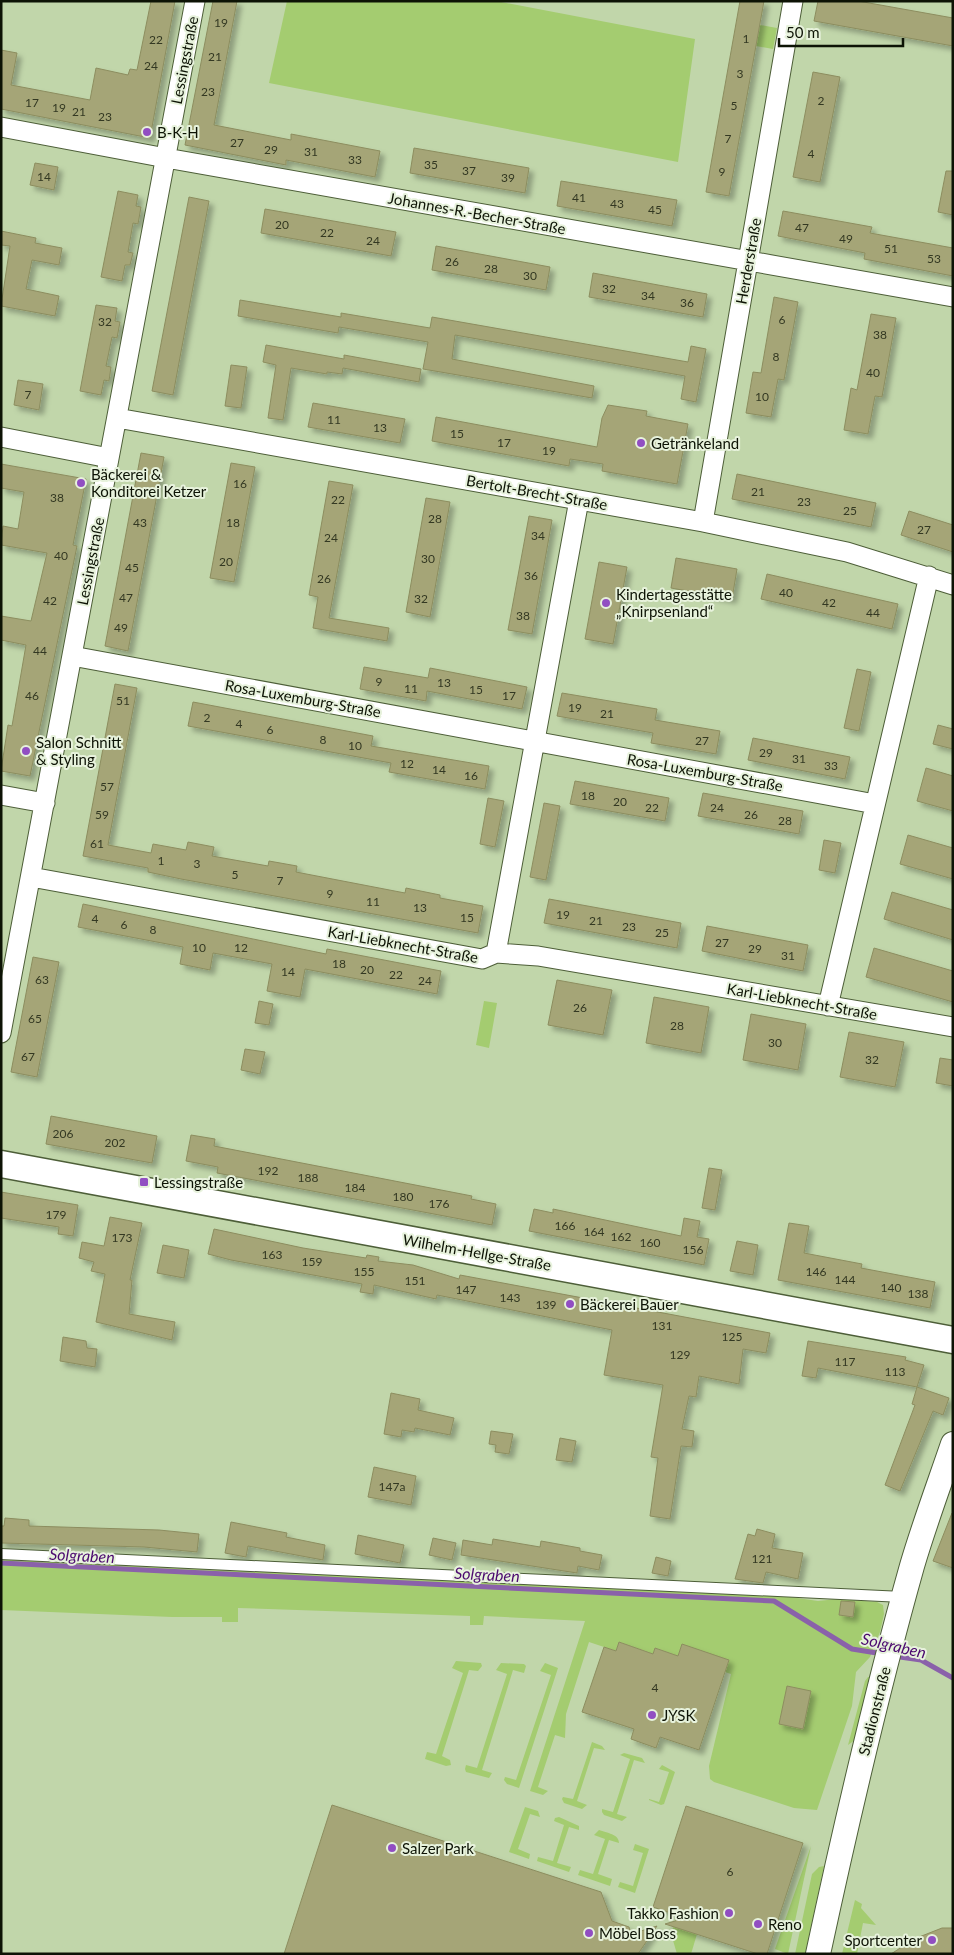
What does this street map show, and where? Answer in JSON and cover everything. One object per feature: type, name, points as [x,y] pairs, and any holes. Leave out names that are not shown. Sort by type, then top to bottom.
[{"type":"main road","name":"Wilhelm-Hellge-Straße","points":[[1,1164],[953,1340]]},
{"type":"street","name":"Lessingstraße","points":[[1,1033],[195,1]]},
{"type":"street","name":"Herderstraße","points":[[703,522],[793,1]]},
{"type":"street","name":"Johannes-R.-Becher-Straße","points":[[1,127],[166,158],[953,297]]},
{"type":"street","name":"Bertolt-Brecht-Straße","points":[[117,418],[703,522],[847,552],[953,585]]},
{"type":"street","points":[[1,437],[109,458]]},
{"type":"street","points":[[496,953],[579,500]]},
{"type":"street","points":[[828,1006],[928,576]]},
{"type":"street","name":"Rosa-Luxemburg-Straße","points":[[72,656],[876,804]]},
{"type":"street","points":[[1,795],[45,803]]},
{"type":"street","name":"Karl-Liebknecht-Straße","points":[[31,878],[482,959],[496,953],[538,956],[953,1027]]},
{"type":"street","name":"Stadionstraße","points":[[818,1954],[845,1830],[889,1652],[904,1597],[953,1444]]},
{"type":"lane","points":[[1,1554],[904,1597]]},
{"type":"green space","points":[[287,1],[496,1],[695,39],[678,162],[269,83]]},
{"type":"green space","points":[[760,25],[777,28],[773,49],[756,46]]},
{"type":"green space","points":[[484,1001],[497,1003],[489,1048],[476,1045]]},
{"type":"green space","points":[[1,1559],[776,1595],[818,1601],[837,1599],[877,1602],[883,1605],[884,1614],[880,1632],[870,1657],[856,1672],[852,1706],[817,1810],[794,1808],[714,1782],[710,1779],[709,1766],[731,1674],[725,1672],[729,1660],[682,1645],[678,1656],[655,1648],[653,1654],[619,1642],[616,1651],[589,1642],[566,1714],[565,1738],[555,1735],[538,1787],[548,1791],[543,1795],[530,1791],[585,1621],[484,1616],[483,1625],[470,1625],[470,1616],[238,1608],[238,1622],[222,1622],[222,1617],[172,1617],[1,1610]]},
{"type":"green space","points":[[456,1661],[481,1663],[482,1666],[478,1671],[469,1670],[442,1756],[450,1760],[451,1765],[446,1766],[425,1759],[427,1752],[436,1754],[463,1673],[452,1668]]},
{"type":"green space","points":[[501,1663],[524,1664],[526,1666],[524,1673],[513,1670],[482,1770],[492,1773],[489,1778],[466,1772],[465,1769],[466,1765],[477,1768],[507,1674],[496,1670]]},
{"type":"green space","points":[[545,1663],[558,1668],[519,1788],[507,1784],[504,1780],[505,1777],[516,1780],[551,1675],[540,1671]]},
{"type":"green space","points":[[868,1677],[875,1677],[859,1737],[848,1745],[865,1681]]},
{"type":"green space","points":[[592,1742],[602,1746],[605,1750],[594,1748],[577,1801],[587,1805],[582,1809],[564,1803],[562,1799],[563,1797],[573,1799]]},
{"type":"green space","points":[[624,1753],[642,1758],[645,1763],[634,1760],[617,1814],[627,1817],[622,1821],[604,1815],[602,1809],[613,1812],[630,1759],[620,1755]]},
{"type":"green space","points":[[662,1765],[675,1772],[664,1804],[661,1805],[649,1799],[659,1802],[669,1772],[659,1769]]},
{"type":"green space","points":[[525,1807],[538,1811],[540,1817],[530,1814],[518,1849],[530,1854],[529,1859],[509,1852]]},
{"type":"green space","points":[[559,1817],[579,1826],[579,1830],[569,1827],[557,1863],[571,1867],[569,1872],[537,1861],[538,1857],[553,1861],[564,1825],[554,1821],[555,1818]]},
{"type":"green space","points":[[599,1830],[612,1834],[619,1843],[609,1840],[598,1874],[612,1879],[610,1886],[578,1875],[580,1870],[593,1874],[605,1839],[594,1835]]},
{"type":"green space","points":[[635,1844],[649,1849],[635,1893],[618,1887],[620,1882],[633,1886],[643,1853],[633,1850]]},
{"type":"green space","points":[[811,1846],[788,1954],[775,1949]]},
{"type":"green space","points":[[824,1866],[805,1954],[795,1954],[812,1874],[819,1867]]},
{"type":"green space","points":[[855,1900],[862,1904],[861,1908],[876,1925],[863,1923],[857,1954],[842,1954]]},
{"type":"green space","points":[[677,1915],[693,1920],[697,1934],[691,1954],[677,1954],[672,1937],[662,1940],[661,1937],[671,1934]]},
{"type":"building","points":[[151,1],[175,1],[150,138],[1,109],[1,50],[17,53],[11,85],[90,100],[96,68],[128,75],[130,69],[137,70]]},
{"type":"building","points":[[213,1],[237,1],[214,125],[291,140],[291,134],[380,151],[375,177],[286,160],[286,165],[185,145]]},
{"type":"building","points":[[740,1],[764,1],[729,196],[706,192]]},
{"type":"building","points":[[818,1],[858,1],[953,18],[953,46],[814,21]]},
{"type":"building","points":[[813,72],[840,77],[820,182],[793,177]]},
{"type":"building","points":[[414,148],[529,168],[525,193],[410,173]]},
{"type":"building","points":[[35,163],[58,167],[54,190],[30,185]]},
{"type":"building","points":[[946,171],[953,171],[953,215],[938,212]]},
{"type":"building","points":[[561,181],[677,200],[672,226],[557,206]]},
{"type":"building","points":[[118,191],[138,195],[136,206],[141,207],[138,224],[133,223],[128,252],[133,253],[130,265],[125,265],[122,281],[101,277]]},
{"type":"building","points":[[189,197],[209,201],[173,395],[152,391]]},
{"type":"building","points":[[265,209],[396,232],[391,256],[261,233]]},
{"type":"building","points":[[783,211],[872,227],[870,233],[953,248],[953,276],[864,259],[865,253],[778,236]]},
{"type":"building","points":[[1,231],[36,238],[35,243],[62,248],[59,265],[32,260],[26,289],[59,296],[55,316],[1,306],[10,246],[1,245]]},
{"type":"building","points":[[436,246],[550,267],[546,290],[432,270]]},
{"type":"building","points":[[593,273],[707,294],[703,317],[589,297]]},
{"type":"building","points":[[774,297],[798,302],[784,380],[778,379],[771,417],[746,413],[753,372],[761,373]]},
{"type":"building","points":[[240,300],[341,317],[341,313],[430,328],[432,317],[688,362],[691,346],[706,349],[696,402],[681,399],[685,376],[455,335],[452,359],[594,386],[592,398],[423,369],[428,342],[339,327],[338,333],[238,316]]},
{"type":"building","points":[[96,305],[117,308],[115,321],[120,322],[117,338],[112,337],[106,366],[111,367],[109,381],[104,380],[101,395],[80,391]]},
{"type":"building","points":[[871,314],[896,318],[882,397],[875,396],[868,434],[844,430],[851,388],[857,390]]},
{"type":"building","points":[[266,345],[344,359],[344,355],[421,369],[419,382],[343,368],[342,374],[327,372],[327,374],[291,368],[283,420],[268,418],[276,365],[263,362]]},
{"type":"building","points":[[231,365],[247,367],[241,408],[225,406]]},
{"type":"building","points":[[18,380],[43,384],[39,410],[14,405]]},
{"type":"building","points":[[313,403],[405,419],[400,443],[308,427]]},
{"type":"building","points":[[608,405],[647,411],[646,416],[688,424],[677,484],[602,471],[603,464],[570,459],[569,466],[432,441],[436,417],[597,447],[602,418]]},
{"type":"building","points":[[141,453],[164,457],[128,651],[105,646]]},
{"type":"building","points":[[231,463],[255,467],[234,582],[210,578]]},
{"type":"building","points":[[1,464],[86,479],[73,545],[77,546],[30,776],[1,771],[8,725],[12,726],[26,645],[1,640],[1,616],[31,621],[47,553],[1,545],[3,526],[18,529],[24,492],[1,488]]},
{"type":"building","points":[[737,474],[876,503],[871,527],[732,499]]},
{"type":"building","points":[[329,481],[353,485],[329,618],[389,628],[387,641],[313,628],[318,597],[309,595]]},
{"type":"building","points":[[426,498],[450,502],[430,617],[406,612]]},
{"type":"building","points":[[909,511],[953,525],[953,552],[901,535]]},
{"type":"building","points":[[529,516],[552,520],[532,634],[508,630]]},
{"type":"building","points":[[676,558],[737,569],[732,599],[671,588]]},
{"type":"building","name":"Kindertagesstätte „Knirpsenland“","points":[[599,562],[627,567],[613,644],[585,639]]},
{"type":"building","points":[[767,574],[898,604],[892,629],[761,599]]},
{"type":"building","points":[[364,667],[428,678],[430,668],[527,687],[522,709],[427,691],[426,701],[360,689]]},
{"type":"building","points":[[857,669],[871,672],[859,731],[844,728]]},
{"type":"building","points":[[115,684],[137,688],[108,845],[151,853],[153,844],[186,850],[188,842],[214,847],[212,856],[268,866],[269,861],[297,866],[296,872],[405,893],[406,888],[440,895],[440,898],[483,906],[478,933],[181,879],[148,872],[148,868],[83,856]]},
{"type":"building","points":[[562,693],[657,709],[655,720],[720,731],[716,754],[651,743],[653,733],[557,716]]},
{"type":"building","points":[[193,702],[373,736],[371,746],[489,766],[485,789],[389,772],[391,763],[188,726]]},
{"type":"building","points":[[938,725],[953,729],[953,749],[933,744]]},
{"type":"building","points":[[753,738],[850,757],[845,779],[748,760]]},
{"type":"building","points":[[926,768],[953,776],[953,811],[917,801]]},
{"type":"building","points":[[575,781],[669,798],[665,821],[570,804]]},
{"type":"building","points":[[703,793],[803,811],[799,834],[698,816]]},
{"type":"building","points":[[488,798],[504,801],[495,847],[480,844]]},
{"type":"building","points":[[544,803],[560,806],[546,880],[530,877]]},
{"type":"building","points":[[908,835],[953,848],[953,879],[900,864]]},
{"type":"building","points":[[824,840],[841,843],[835,873],[819,870]]},
{"type":"building","points":[[892,892],[953,910],[953,940],[884,919]]},
{"type":"building","points":[[549,899],[681,923],[677,948],[544,923]]},
{"type":"building","points":[[83,904],[326,954],[327,949],[441,971],[437,994],[305,969],[300,997],[267,991],[272,964],[213,953],[210,970],[180,964],[183,947],[78,927]]},
{"type":"building","points":[[707,926],[808,945],[803,971],[702,951]]},
{"type":"building","points":[[874,948],[953,971],[953,1002],[866,977]]},
{"type":"building","points":[[33,957],[59,962],[37,1077],[11,1072]]},
{"type":"building","points":[[557,980],[612,990],[603,1035],[548,1025]]},
{"type":"building","points":[[654,997],[709,1007],[701,1053],[646,1043]]},
{"type":"building","points":[[259,1001],[273,1004],[269,1025],[255,1023]]},
{"type":"building","points":[[751,1014],[806,1024],[798,1070],[743,1060]]},
{"type":"building","points":[[849,1032],[904,1042],[895,1087],[840,1077]]},
{"type":"building","points":[[245,1049],[265,1052],[260,1074],[241,1070]]},
{"type":"building","points":[[940,1058],[953,1060],[953,1086],[936,1083]]},
{"type":"building","points":[[51,1116],[157,1136],[152,1163],[46,1144]]},
{"type":"building","points":[[191,1135],[215,1139],[214,1146],[472,1196],[471,1199],[496,1204],[492,1225],[217,1173],[218,1167],[186,1161]]},
{"type":"building","points":[[709,1168],[722,1170],[715,1210],[702,1208]]},
{"type":"building","points":[[1,1192],[78,1205],[73,1236],[58,1234],[59,1227],[1,1218]]},
{"type":"building","points":[[534,1209],[553,1213],[553,1209],[681,1236],[684,1218],[700,1221],[697,1237],[709,1239],[704,1265],[529,1231]]},
{"type":"building","points":[[110,1217],[142,1223],[130,1280],[132,1280],[129,1314],[175,1322],[172,1340],[96,1322],[105,1274],[91,1271],[94,1262],[79,1258],[82,1242],[104,1246]]},
{"type":"building","points":[[789,1223],[809,1226],[804,1253],[862,1264],[861,1268],[935,1282],[930,1308],[778,1280]]},
{"type":"building","points":[[214,1229],[303,1248],[366,1258],[367,1255],[379,1257],[378,1261],[413,1265],[459,1279],[460,1275],[770,1333],[766,1353],[743,1349],[739,1384],[699,1376],[696,1397],[689,1396],[682,1429],[694,1431],[692,1447],[681,1446],[670,1519],[650,1516],[658,1458],[651,1457],[663,1385],[604,1375],[612,1330],[437,1295],[436,1299],[374,1285],[373,1294],[360,1292],[362,1284],[231,1260],[208,1254]]},
{"type":"building","points":[[737,1241],[758,1245],[753,1275],[730,1271]]},
{"type":"building","points":[[163,1245],[189,1250],[184,1278],[157,1273]]},
{"type":"building","points":[[63,1337],[86,1341],[87,1348],[97,1349],[95,1367],[60,1361]]},
{"type":"building","points":[[808,1341],[906,1357],[905,1360],[924,1365],[917,1387],[818,1368],[816,1378],[802,1376]]},
{"type":"building","points":[[917,1387],[949,1398],[943,1415],[933,1411],[900,1491],[885,1485],[915,1405],[912,1404]]},
{"type":"building","points":[[391,1393],[420,1399],[418,1410],[454,1418],[450,1435],[415,1428],[414,1432],[402,1430],[401,1437],[384,1434]]},
{"type":"building","points":[[491,1431],[513,1434],[509,1454],[495,1452],[496,1445],[489,1444]]},
{"type":"building","points":[[560,1438],[576,1441],[572,1462],[556,1460]]},
{"type":"building","points":[[374,1467],[416,1476],[411,1505],[368,1497]]},
{"type":"building","points":[[953,1513],[953,1568],[933,1561]]},
{"type":"building","points":[[5,1518],[29,1520],[29,1526],[159,1530],[199,1534],[197,1552],[144,1547],[1,1543],[1,1526],[4,1526]]},
{"type":"building","points":[[231,1522],[287,1533],[286,1537],[325,1545],[323,1560],[248,1546],[246,1557],[225,1553]]},
{"type":"building","points":[[757,1529],[775,1534],[772,1548],[803,1553],[798,1579],[766,1572],[763,1583],[735,1579],[748,1534],[755,1536]]},
{"type":"building","points":[[358,1535],[404,1545],[400,1563],[355,1554]]},
{"type":"building","points":[[433,1538],[456,1543],[452,1560],[429,1555]]},
{"type":"building","points":[[493,1539],[540,1547],[541,1541],[580,1548],[580,1551],[602,1555],[599,1570],[578,1566],[577,1573],[461,1555],[463,1540],[492,1545]]},
{"type":"building","points":[[656,1557],[671,1561],[668,1576],[652,1573]]},
{"type":"building","points":[[841,1601],[855,1602],[853,1617],[839,1615]]},
{"type":"building","points":[[619,1642],[653,1654],[655,1648],[678,1656],[682,1644],[729,1660],[699,1750],[660,1737],[656,1748],[631,1739],[634,1729],[582,1712],[604,1647],[616,1651]]},
{"type":"building","points":[[787,1686],[811,1691],[803,1729],[779,1724]]},
{"type":"building","name":"Salzer Park","points":[[332,1805],[601,1892],[612,1921],[629,1927],[631,1934],[657,1926],[638,1954],[284,1954]]},
{"type":"building","points":[[686,1806],[803,1843],[767,1954],[758,1954],[665,1924],[685,1918],[653,1907]]},
{"type":"building","name":"Sportcenter","points":[[942,1928],[953,1928],[953,1954],[891,1954],[914,1939]]},
{"type":"waterway","name":"Solgraben","points":[[1,1563],[774,1601],[852,1649],[883,1654]]},
{"type":"waterway","name":"Solgraben","points":[[893,1656],[921,1660],[953,1678]]},
{"type":"place","name":"B-K-H","points":[[147,132]]},
{"type":"place","name":"Getränkeland","points":[[641,443]]},
{"type":"place","name":"Bäckerei & Konditorei Ketzer","points":[[81,483]]},
{"type":"place","name":"Kindertagesstätte „Knirpsenland“","points":[[606,603]]},
{"type":"place","name":"Salon Schnitt & Styling","points":[[26,751]]},
{"type":"place","name":"Lessingstraße","points":[[144,1182]]},
{"type":"place","name":"Bäckerei Bauer","points":[[570,1304]]},
{"type":"place","name":"JYSK","points":[[652,1715]]},
{"type":"place","name":"Salzer Park","points":[[392,1848]]},
{"type":"place","name":"Takko Fashion","points":[[729,1913]]},
{"type":"place","name":"Reno","points":[[758,1924]]},
{"type":"place","name":"Möbel Boss","points":[[589,1933]]},
{"type":"place","name":"Sportcenter","points":[[932,1940]]}]
